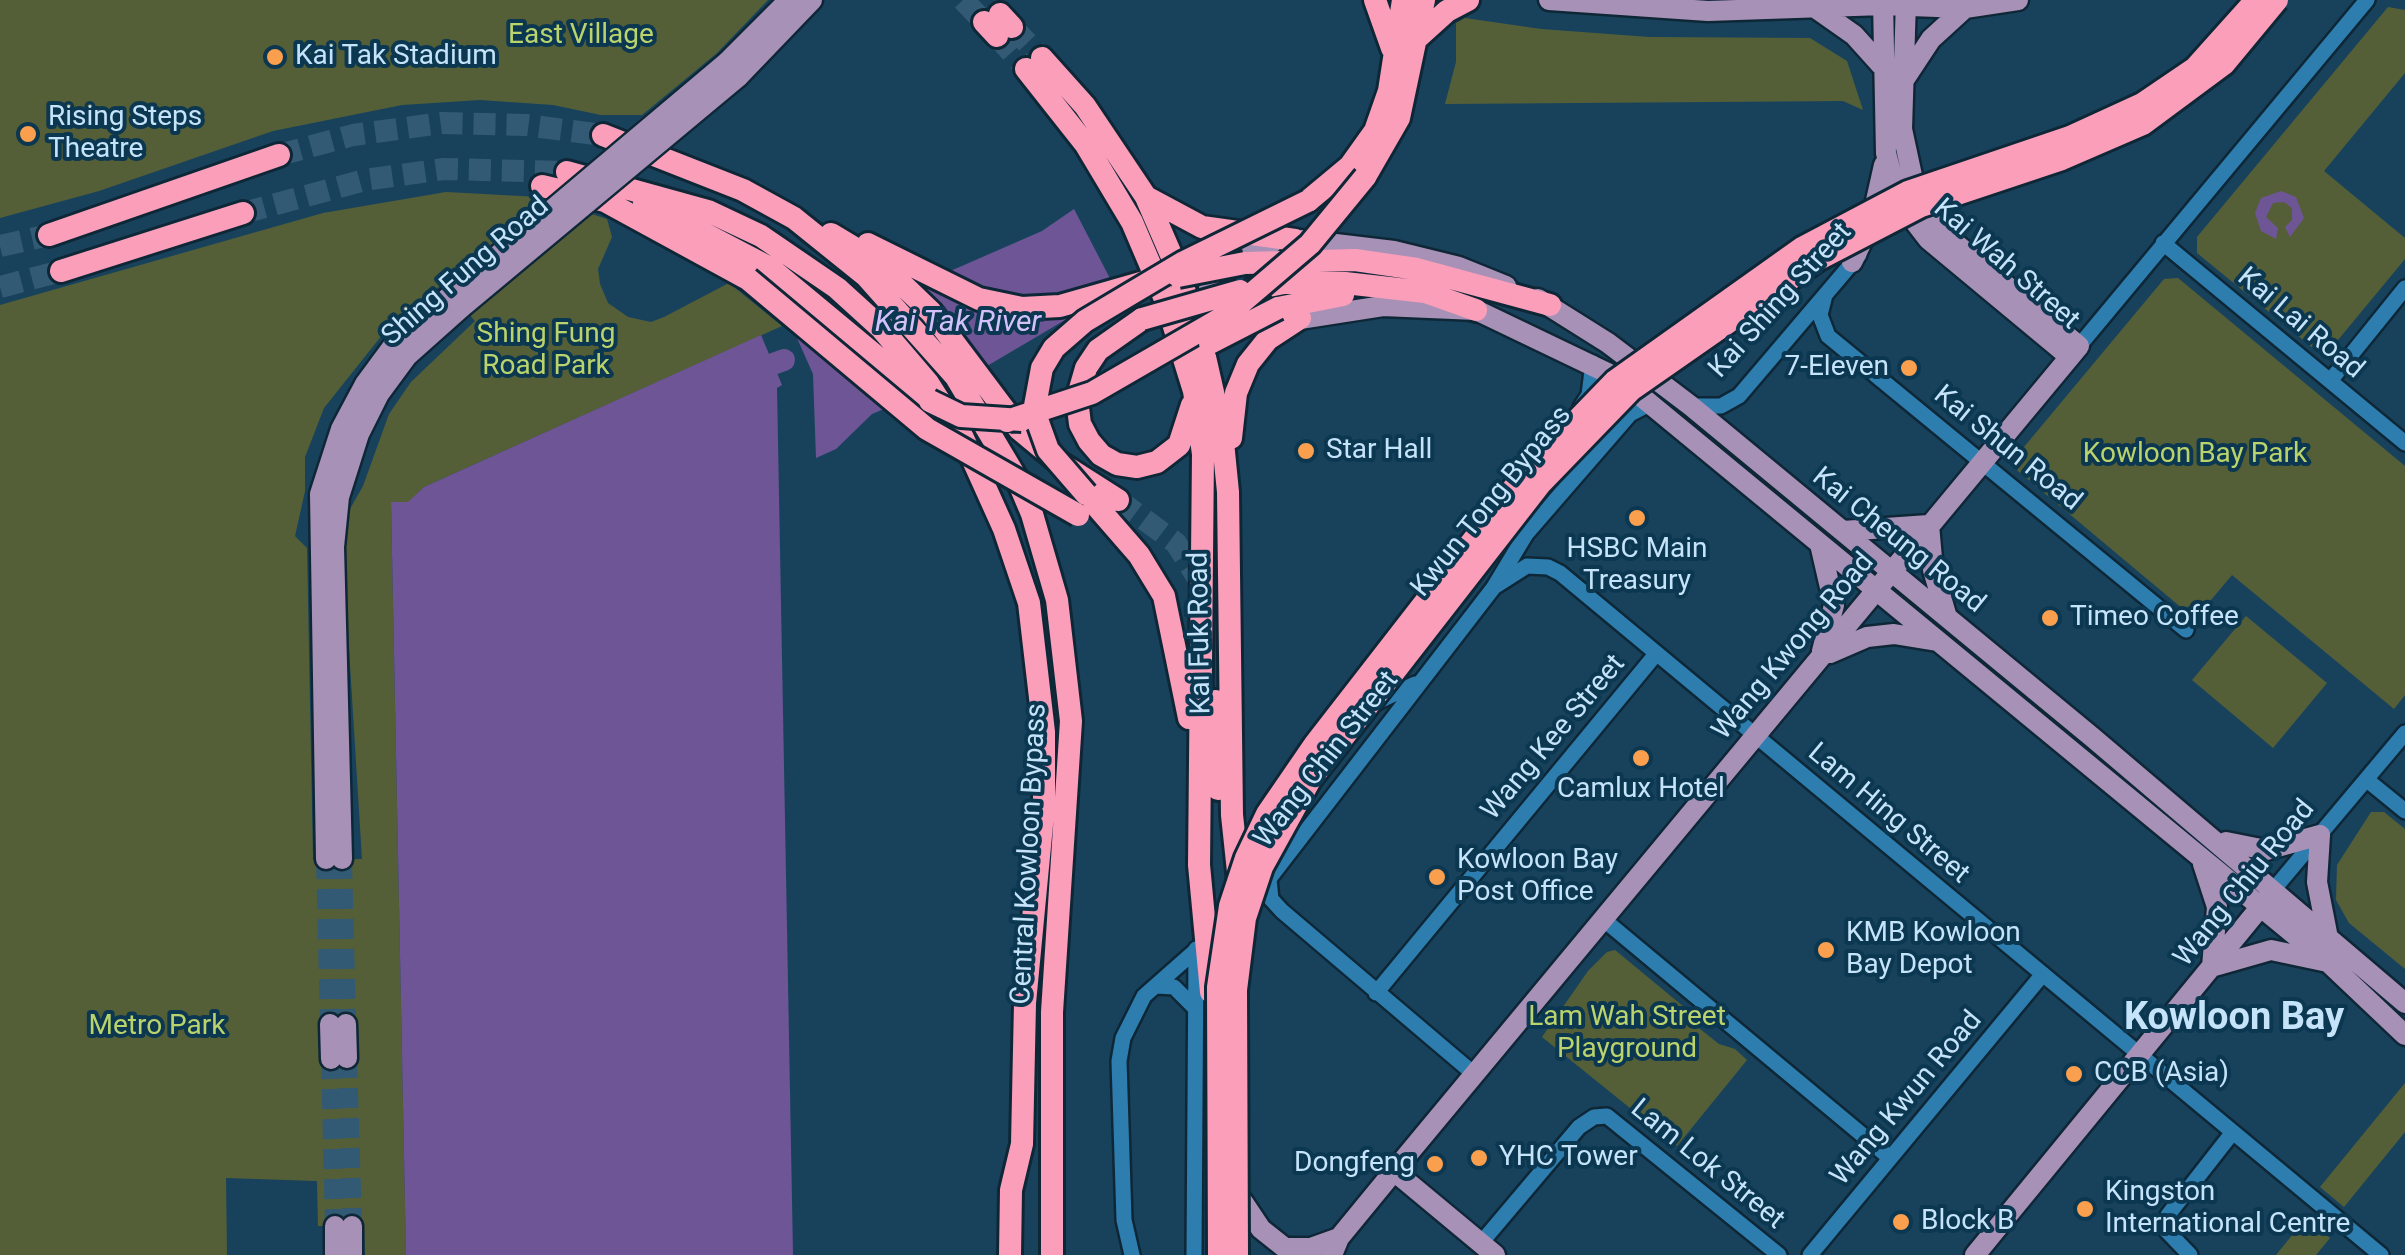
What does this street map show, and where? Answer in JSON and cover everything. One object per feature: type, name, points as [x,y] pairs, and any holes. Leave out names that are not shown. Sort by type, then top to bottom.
[{"type":"highway","points":[[1375,0],[1394,61]]},
{"type":"highway","points":[[1082,505],[1048,450],[1034,411],[1042,368],[1054,348],[1085,321],[1184,262],[1308,201],[1350,166],[1375,131],[1394,61],[1404,0]]},
{"type":"highway","points":[[1004,426],[1092,393],[1227,315],[1310,244],[1366,177],[1399,118],[1424,0]]},
{"type":"highway","points":[[1416,39],[1448,10],[1468,0]]},
{"type":"highway","name":"Kwun Tong Bypass","points":[[1216,1255],[1218,987],[1230,906],[1246,858],[1267,814],[1314,744],[1524,476],[1566,427],[1615,381],[1814,240],[1908,192],[2070,137],[2142,104],[2195,68],[2256,0]]},
{"type":"highway","name":"Kwun Tong Bypass","points":[[1240,1255],[1236,990],[1245,918],[1262,867],[1310,780],[1551,471],[1596,422],[1648,376],[1841,245],[1920,206],[2086,150],[2160,114],[2224,64],[2277,0]]},
{"type":"highway","name":"Kai Fuk Road","points":[[1216,1255],[1208,926],[1200,865],[1197,770],[1203,454],[1194,392],[1167,304],[1132,222],[1034,63],[1085,106],[1146,197],[1179,273],[1205,357],[1228,492],[1232,815],[1240,894],[1244,1202],[1240,1255]]},
{"type":"highway","points":[[603,135],[708,174],[879,264],[979,299],[1022,308],[1060,306],[1163,277],[1246,263],[1340,260],[1386,264],[1475,282],[1550,305]]},
{"type":"highway","points":[[49,236],[278,155]]},
{"type":"highway","name":"Central Kowloon Bypass","points":[[1010,1255],[1011,1190],[1022,1144],[1025,1003],[1044,804],[1040,676],[1020,573],[963,438],[903,351],[832,284],[761,236],[708,211],[567,172],[692,224],[770,268],[818,304],[916,392],[961,416],[1004,426],[1056,600],[1068,690],[1071,764],[1052,1012],[1052,1255]]},
{"type":"highway","points":[[542,186],[605,201],[748,278],[927,429],[1082,505],[1139,555],[1164,596],[1178,650],[1197,770]]},
{"type":"highway","points":[[1146,197],[1202,227],[1295,240]]},
{"type":"highway","points":[[61,271],[242,213]]},
{"type":"highway","points":[[794,218],[879,264],[958,344],[1004,426],[1118,500]]},
{"type":"highway","points":[[1194,392],[1183,438],[1166,457],[1148,465],[1127,466],[1108,460],[1094,449],[1077,408],[1082,377],[1098,350],[1142,319],[1240,291],[1299,283],[1392,289],[1425,292],[1476,310]]},
{"type":"highway","points":[[1004,426],[1069,416],[1098,406],[1325,296],[1392,289]]},
{"type":"highway","points":[[1228,492],[1234,406],[1243,374],[1289,313]]},
{"type":"highway","points":[[1212,626],[1220,816],[1240,894]]},
{"type":"main road","name":"Shing Fung Road","points":[[732,70],[790,0]]},
{"type":"main road","name":"Shing Fung Road","points":[[334,859],[334,546],[339,497],[359,434],[380,394],[457,300],[812,0]]},
{"type":"main road","points":[[1549,0],[1708,11],[1906,2],[1965,8],[2018,0]]},
{"type":"main road","points":[[1906,2],[1902,83],[1912,210]]},
{"type":"main road","points":[[1852,262],[1871,224],[1886,153],[1881,65],[1886,54],[1883,3]]},
{"type":"main road","points":[[1902,83],[1931,39],[1965,8]]},
{"type":"main road","points":[[1817,9],[1854,35],[1881,65]]},
{"type":"main road","points":[[1886,153],[1912,210]]},
{"type":"main road","name":"Kai Wah Street","points":[[1912,210],[1928,239],[2075,352]]},
{"type":"main road","name":"Kai Cheung Road","points":[[2405,1003],[1946,614],[1691,406],[1550,305],[1480,274],[1422,258],[1295,240],[1240,247],[1216,266],[1209,289],[1220,317],[1239,328],[1289,313],[1383,306],[1476,310],[1594,364],[1651,403],[2330,963],[2405,1035]]},
{"type":"main road","name":"Wang Kwong Road","points":[[1244,1202],[1261,1229],[1288,1252],[1336,1246],[1474,1074],[2075,352]]},
{"type":"main road","points":[[1842,532],[1929,525],[1933,570],[1946,614]]},
{"type":"main road","points":[[1819,542],[1834,605],[1819,658]]},
{"type":"main road","points":[[1819,658],[1867,637],[1894,634],[1938,641]]},
{"type":"main road","points":[[2209,836],[2245,849],[2266,850],[2320,835],[2317,882],[2327,933]]},
{"type":"main road","points":[[2196,854],[2208,871],[2217,906],[2212,967],[2270,950],[2330,963]]},
{"type":"main road","name":"Wang Chiu Road","points":[[1975,1255],[2274,889]]},
{"type":"main road","points":[[338,1024],[339,1058]]},
{"type":"main road","points":[[1394,1171],[1488,1249]]},
{"type":"main road","points":[[335,1255],[343,1226],[352,1255]]},
{"type":"street","name":"Wang Kwong Road","points":[[2075,352],[2367,0]]},
{"type":"street","name":"Kai Shing Street","points":[[1691,406],[1721,406],[1738,396],[1852,262],[1912,210]]},
{"type":"street","name":"Kai Lai Road","points":[[2163,243],[2405,443]]},
{"type":"street","points":[[2330,381],[2405,288]]},
{"type":"street","name":"Kai Shun Road","points":[[1825,296],[1820,315],[1828,336],[2186,630]]},
{"type":"street","points":[[1374,745],[1376,716],[1372,704],[1354,688],[1538,452],[1582,406],[1594,364]]},
{"type":"street","name":"Wang Chin Street","points":[[1474,1074],[1272,899],[1269,879],[1494,587],[1509,557],[1630,414],[1651,403]]},
{"type":"street","points":[[1538,452],[1576,452],[1581,459],[1578,472]]},
{"type":"street","name":"Lam Hing Street","points":[[1494,587],[1520,568],[1548,567],[2381,1255]]},
{"type":"street","points":[[1384,652],[1404,680],[1422,680]]},
{"type":"street","name":"Wang Kee Street","points":[[1376,992],[1656,654]]},
{"type":"street","points":[[1372,704],[1422,680]]},
{"type":"street","name":"Wang Chiu Road","points":[[2274,889],[2405,734]]},
{"type":"street","points":[[1284,856],[1286,808],[1327,750],[1341,742],[1362,760]]},
{"type":"street","points":[[2366,780],[2405,811]]},
{"type":"street","points":[[1603,919],[1890,1158]]},
{"type":"street","points":[[1132,1255],[1124,1232],[1120,1145],[1122,1038],[1130,1016],[1156,986],[1195,952],[1208,926]]},
{"type":"street","points":[[1194,1255],[1195,952]]},
{"type":"street","name":"Wang Kwun Road","points":[[1810,1255],[2043,974]]},
{"type":"street","points":[[1156,986],[1174,987],[1194,1007]]},
{"type":"street","name":"Lam Lok Street","points":[[1488,1249],[1579,1126],[1594,1116],[1608,1116],[1779,1255]]},
{"type":"street","points":[[2190,1255],[2166,1230],[2168,1214],[2233,1132]]},
{"type":"green space","name":"East Village","points":[[0,0],[768,0],[717,53],[642,115],[601,115],[553,105],[480,100],[402,105],[273,131],[99,191],[0,218]]},
{"type":"green space","points":[[2388,7],[2405,10],[2405,73],[2324,171],[2405,238],[2405,259],[2333,346],[2313,348],[2197,253],[2197,237]]},
{"type":"green space","points":[[1465,18],[1541,29],[1649,37],[1810,38],[1847,61],[1863,110],[1843,101],[1445,104],[1456,62],[1456,23]]},
{"type":"green space","name":"Metro Park","points":[[446,192],[539,197],[607,219],[612,237],[598,269],[600,284],[608,303],[628,317],[651,322],[729,283],[782,326],[424,487],[408,503],[391,503],[406,1255],[365,1255],[364,1226],[318,1226],[317,1181],[226,1178],[227,1255],[0,1255],[0,305],[323,213]],"holes":[[[442,284],[475,321],[411,382],[389,414],[363,486],[346,516],[343,551],[362,859],[313,860],[307,548],[295,536],[305,491],[305,457],[324,408],[386,330]]]},
{"type":"green space","name":"Kowloon Bay Park","points":[[2178,278],[2405,466],[2405,695],[2394,709],[2232,575],[2195,619],[2018,471],[2014,459],[2164,279]]},
{"type":"green space","points":[[2246,616],[2327,683],[2273,748],[2192,680]]},
{"type":"green space","points":[[2371,812],[2384,812],[2405,829],[2405,969],[2349,923],[2336,900],[2337,865]]},
{"type":"green space","name":"Lam Wah Street Playground","points":[[1615,950],[1684,1007],[1690,1021],[1747,1060],[1677,1146],[1542,1037],[1588,971],[1607,952]]},
{"type":"green space","points":[[2405,1083],[2405,1132],[2344,1207],[2320,1187]]},
{"type":"green space","points":[[2306,1218],[2330,1238],[2316,1255],[2276,1255]]},
{"type":"water","points":[[2281,191],[2296,197],[2304,218],[2290,237],[2285,227],[2292,220],[2292,208],[2284,202],[2273,203],[2266,217],[2278,228],[2276,239],[2261,231],[2255,213],[2261,198]]},
{"type":"water","name":"Kai Tak River","points":[[1074,209],[1116,290],[987,366],[872,414],[836,449],[816,458],[813,374],[797,338],[1042,231]]},
{"type":"water","points":[[761,335],[782,385],[777,388],[793,1255],[406,1255],[391,502],[408,502],[424,487]]},
{"type":"waterway","name":"Kai Tak River","points":[[773,364],[784,360]]},
{"type":"tunnel","points":[[963,0],[984,22]]},
{"type":"tunnel","points":[[1012,27],[1042,58]]},
{"type":"tunnel","points":[[997,36],[1026,69]]},
{"type":"tunnel","points":[[279,155],[353,135],[442,123],[526,125],[603,135]]},
{"type":"tunnel","points":[[243,213],[365,180],[444,169],[567,172]]},
{"type":"tunnel","points":[[0,246],[49,235]]},
{"type":"tunnel","points":[[0,287],[61,271]]},
{"type":"tunnel","points":[[1118,500],[1176,543],[1204,588]]},
{"type":"tunnel","points":[[326,859],[330,1024]]},
{"type":"tunnel","points":[[342,859],[346,1024]]},
{"type":"tunnel","points":[[347,1058],[352,1226]]},
{"type":"tunnel","points":[[331,1059],[335,1226]]},
{"type":"place","name":"Kai Tak Stadium","points":[[275,57]]},
{"type":"place","name":"Rising Steps Theatre","points":[[28,134]]},
{"type":"place","name":"7-Eleven","points":[[1909,368]]},
{"type":"place","name":"Star Hall","points":[[1306,451]]},
{"type":"place","name":"HSBC Main Treasury","points":[[1637,518]]},
{"type":"place","name":"Timeo Coffee","points":[[2050,618]]},
{"type":"place","name":"Camlux Hotel","points":[[1641,758]]},
{"type":"place","name":"Kowloon Bay Post Office","points":[[1437,877]]},
{"type":"place","name":"KMB Kowloon Bay Depot","points":[[1826,950]]},
{"type":"place","name":"CCB (Asia)","points":[[2074,1074]]},
{"type":"place","name":"YHC Tower","points":[[1479,1158]]},
{"type":"place","name":"Dongfeng","points":[[1435,1164]]},
{"type":"place","name":"Kingston International Centre","points":[[2085,1209]]},
{"type":"place","name":"Block B","points":[[1901,1222]]},
{"type":"district","name":"Kowloon Bay","points":[[2234,1019]]},
{"type":"park label","name":"Shing Fung Road Park","points":[[546,351]]}]
